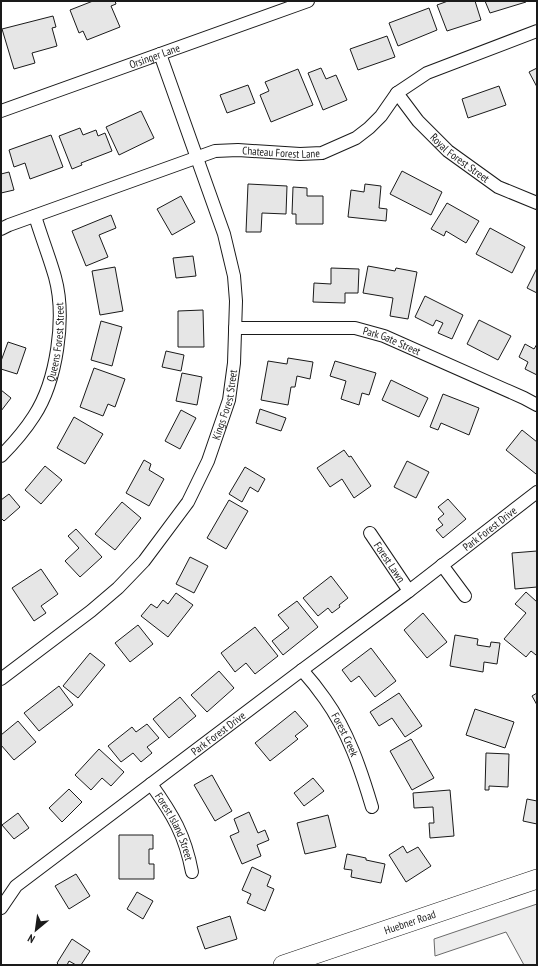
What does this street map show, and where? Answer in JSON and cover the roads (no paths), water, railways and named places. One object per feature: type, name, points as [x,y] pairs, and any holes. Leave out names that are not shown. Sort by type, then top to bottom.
[{"type":"main road","name":"Huebner Road","points":[[283,965],[537,879]]},
{"type":"street","name":"Orsinger Lane","points":[[1,112],[308,1]]},
{"type":"street","name":"Chateau Forest Lane","points":[[1,229],[215,151],[238,150],[280,154],[322,153],[356,138],[369,128],[381,116],[397,93],[427,72],[537,31]]},
{"type":"street","name":"Kings Forest Street","points":[[1,679],[118,588],[144,561],[188,502],[208,461],[229,400],[234,363],[236,301],[234,276],[224,234],[198,157],[160,54]]},
{"type":"street","name":"Royal Forest Street","points":[[397,93],[418,121],[448,151],[498,187],[537,203]]},
{"type":"street","name":"Queens Forest Street","points":[[1,456],[34,416],[45,395],[56,357],[60,319],[59,299],[55,278],[35,216]]},
{"type":"street","name":"Park Gate Street","points":[[235,328],[355,328],[384,336],[537,405]]},
{"type":"street","name":"Park Forest Drive","points":[[1,908],[16,886],[409,591],[537,492]]},
{"type":"street","name":"Forest Lawn","points":[[370,533],[409,591]]},
{"type":"street","points":[[442,565],[465,596]]},
{"type":"street","name":"Forest Creek","points":[[302,670],[326,700],[345,734],[361,770],[372,807]]},
{"type":"street","name":"Forest Island Street","points":[[151,784],[169,808],[177,823],[184,839],[192,872]]}]
